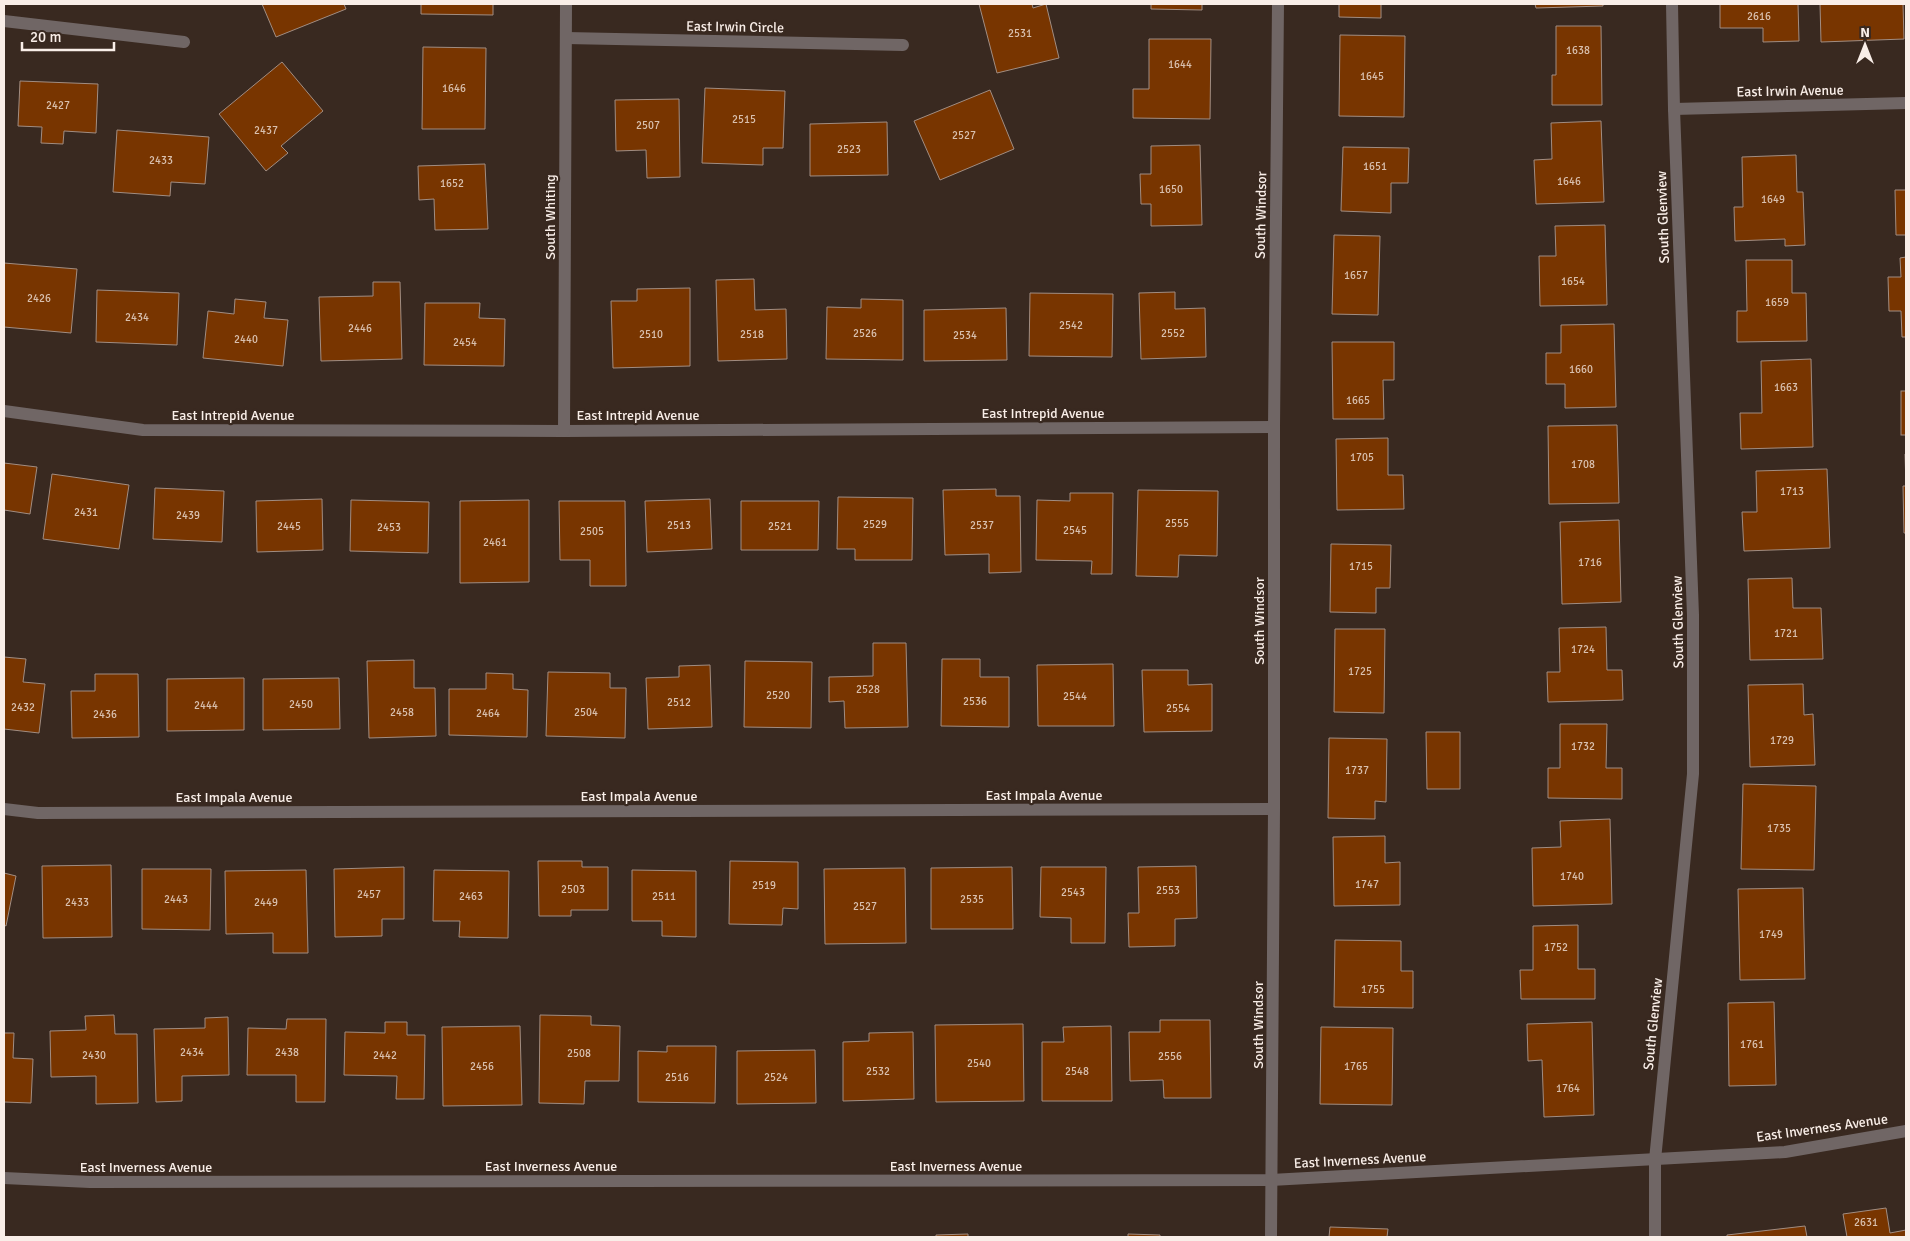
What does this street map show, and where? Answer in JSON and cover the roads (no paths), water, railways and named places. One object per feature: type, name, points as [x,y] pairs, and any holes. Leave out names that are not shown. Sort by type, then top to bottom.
[{"type":"street","name":"South Whiting","points":[[564,431],[566,4]]},
{"type":"street","name":"South Windsor","points":[[1271,1237],[1274,427],[1278,4]]},
{"type":"street","name":"South Glenview","points":[[1655,1237],[1655,1160],[1693,774],[1693,615],[1674,108],[1672,4]]},
{"type":"street","points":[[4,21],[184,42]]},
{"type":"street","name":"East Irwin Circle","points":[[566,38],[903,45]]},
{"type":"street","name":"East Irwin Avenue","points":[[1674,108],[1906,103]]},
{"type":"street","name":"East Intrepid Avenue","points":[[4,411],[143,430],[564,431],[1274,427]]},
{"type":"street","name":"East Impala Avenue","points":[[4,809],[38,813],[1274,809]]},
{"type":"street","name":"East Inverness Avenue","points":[[4,1178],[90,1182],[1271,1180],[1785,1152],[1906,1131]]}]
